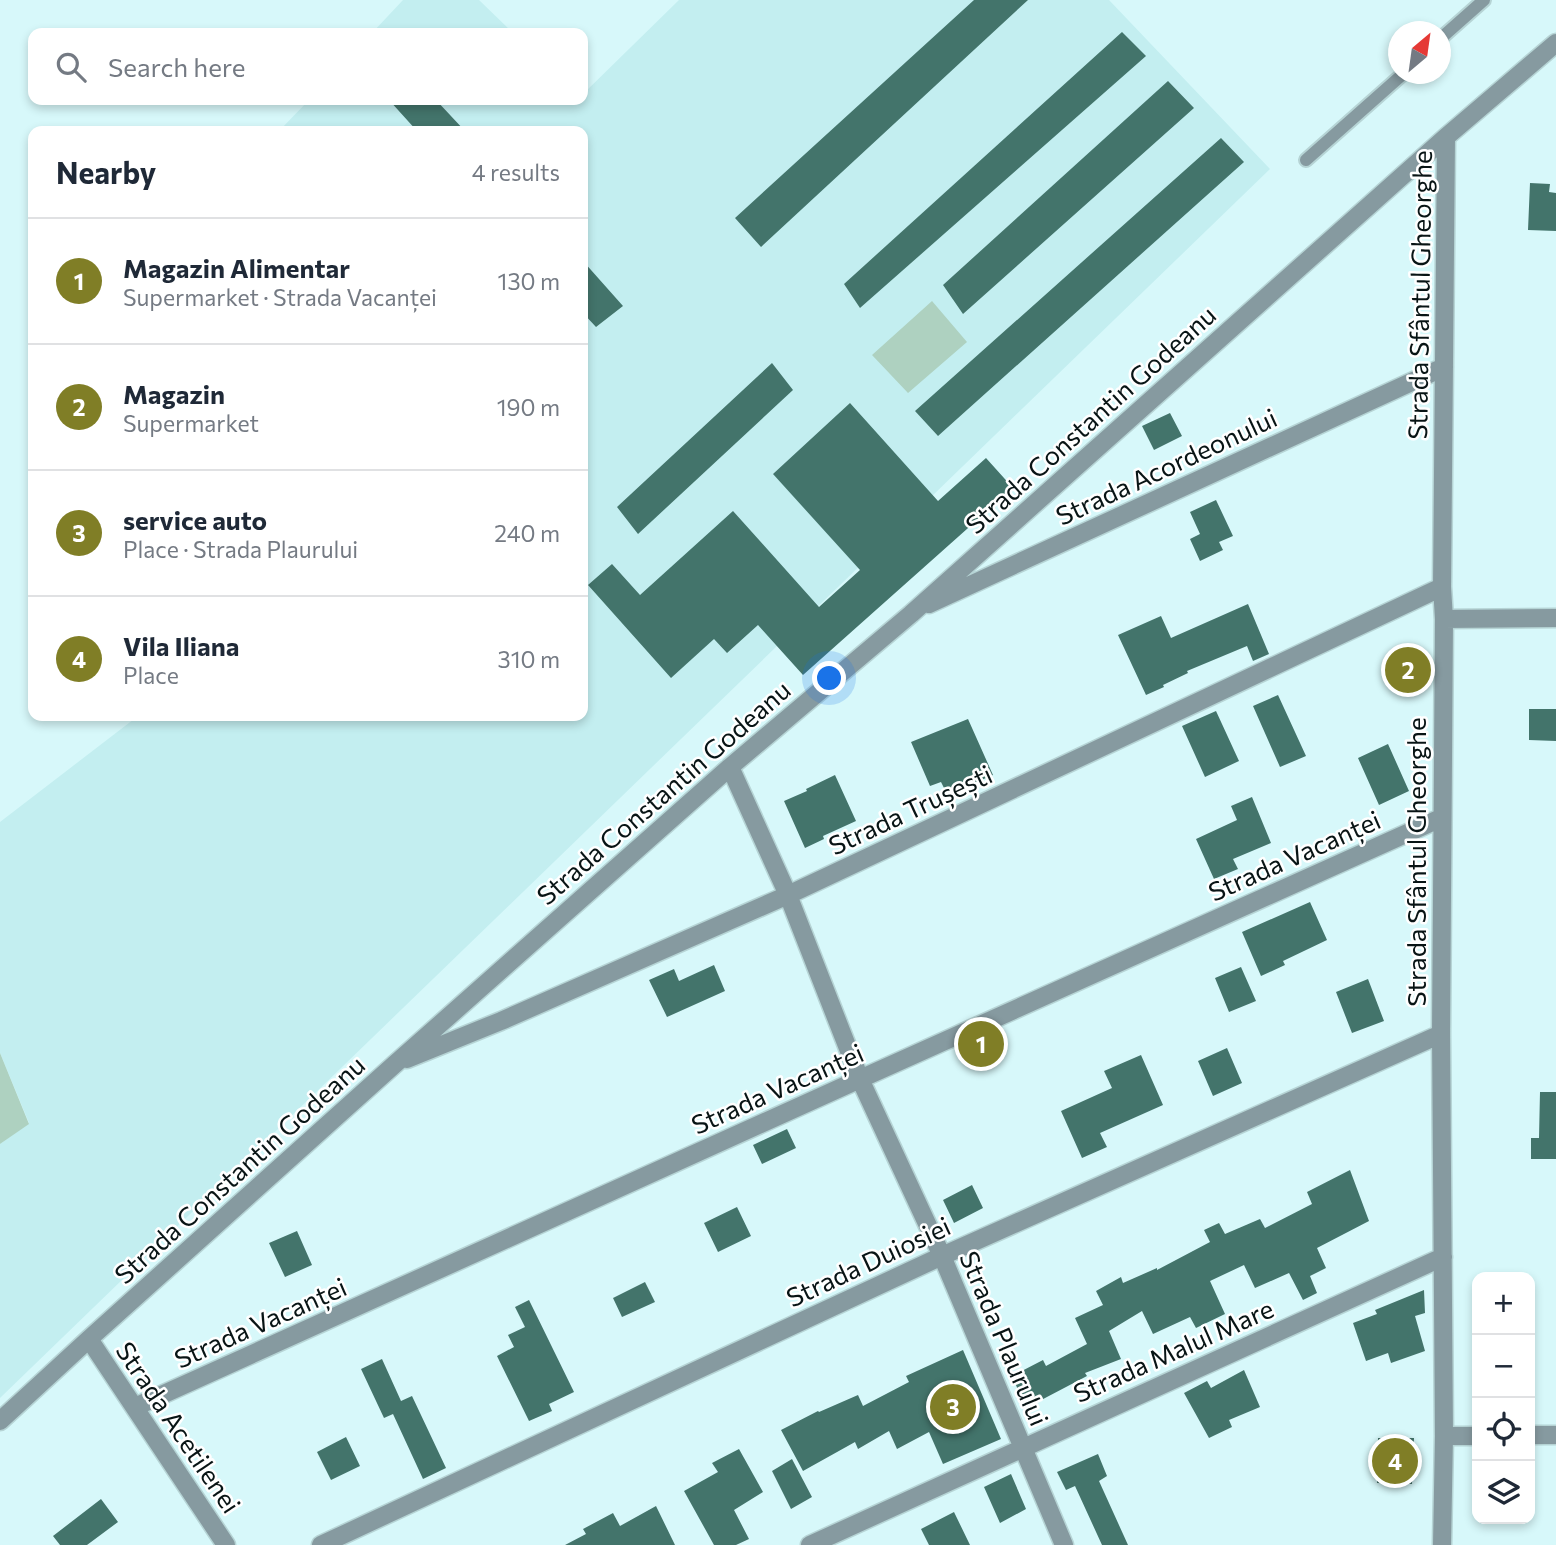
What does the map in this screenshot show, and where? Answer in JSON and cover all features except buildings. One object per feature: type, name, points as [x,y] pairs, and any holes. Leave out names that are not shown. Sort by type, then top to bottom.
[{"type":"street","name":"Strada Constantin Godeanu","points":[[0,1422],[395,1064],[730,767],[911,614],[1446,137],[1556,43]]},
{"type":"street","name":"Strada Sfântul Gheorghe","points":[[1442,1545],[1444,1436],[1441,818],[1446,137]]},
{"type":"street","name":"Strada Acordeonului","points":[[911,614],[1444,367]]},
{"type":"street","name":"Strada Trușești","points":[[395,1064],[501,1021],[788,895],[1442,587]]},
{"type":"street","points":[[1444,620],[1556,618]]},
{"type":"street","name":"Strada Plaurului","points":[[730,767],[788,895],[860,1079],[942,1255],[1064,1545]]},
{"type":"street","name":"Strada Vacanței","points":[[135,1407],[1441,818]]},
{"type":"street","name":"Strada Duiosiei","points":[[321,1545],[942,1255],[1441,1034]]},
{"type":"street","name":"Strada Malul Mare","points":[[810,1545],[1443,1256]]},
{"type":"street","name":"Strada Acetilenei","points":[[89,1339],[226,1545]]},
{"type":"street","points":[[1535,1435],[1556,1435]]},
{"type":"street","points":[[1444,1436],[1472,1436]]},
{"type":"lane","points":[[1451,30],[1485,0]]},
{"type":"lane","points":[[1306,160],[1392,84]]},
{"type":"shaded area","points":[[403,0],[479,0],[508,28],[377,28]]},
{"type":"shaded area","points":[[679,0],[1109,0],[1270,169],[0,1398],[0,1144],[29,1123],[0,1053],[0,822],[131,721],[588,721],[588,126],[284,126],[304,105],[588,105],[588,89]]},
{"type":"green space","points":[[932,301],[967,342],[908,393],[872,355]]},
{"type":"green space","points":[[0,1053],[29,1124],[0,1144]]},
{"type":"place","name":"Magazin","points":[[1408,670]]},
{"type":"place","name":"Magazin Alimentar","points":[[981,1044]]},
{"type":"place","name":"service auto","points":[[953,1407]]},
{"type":"place","name":"Vila Iliana","points":[[1395,1461]]}]
